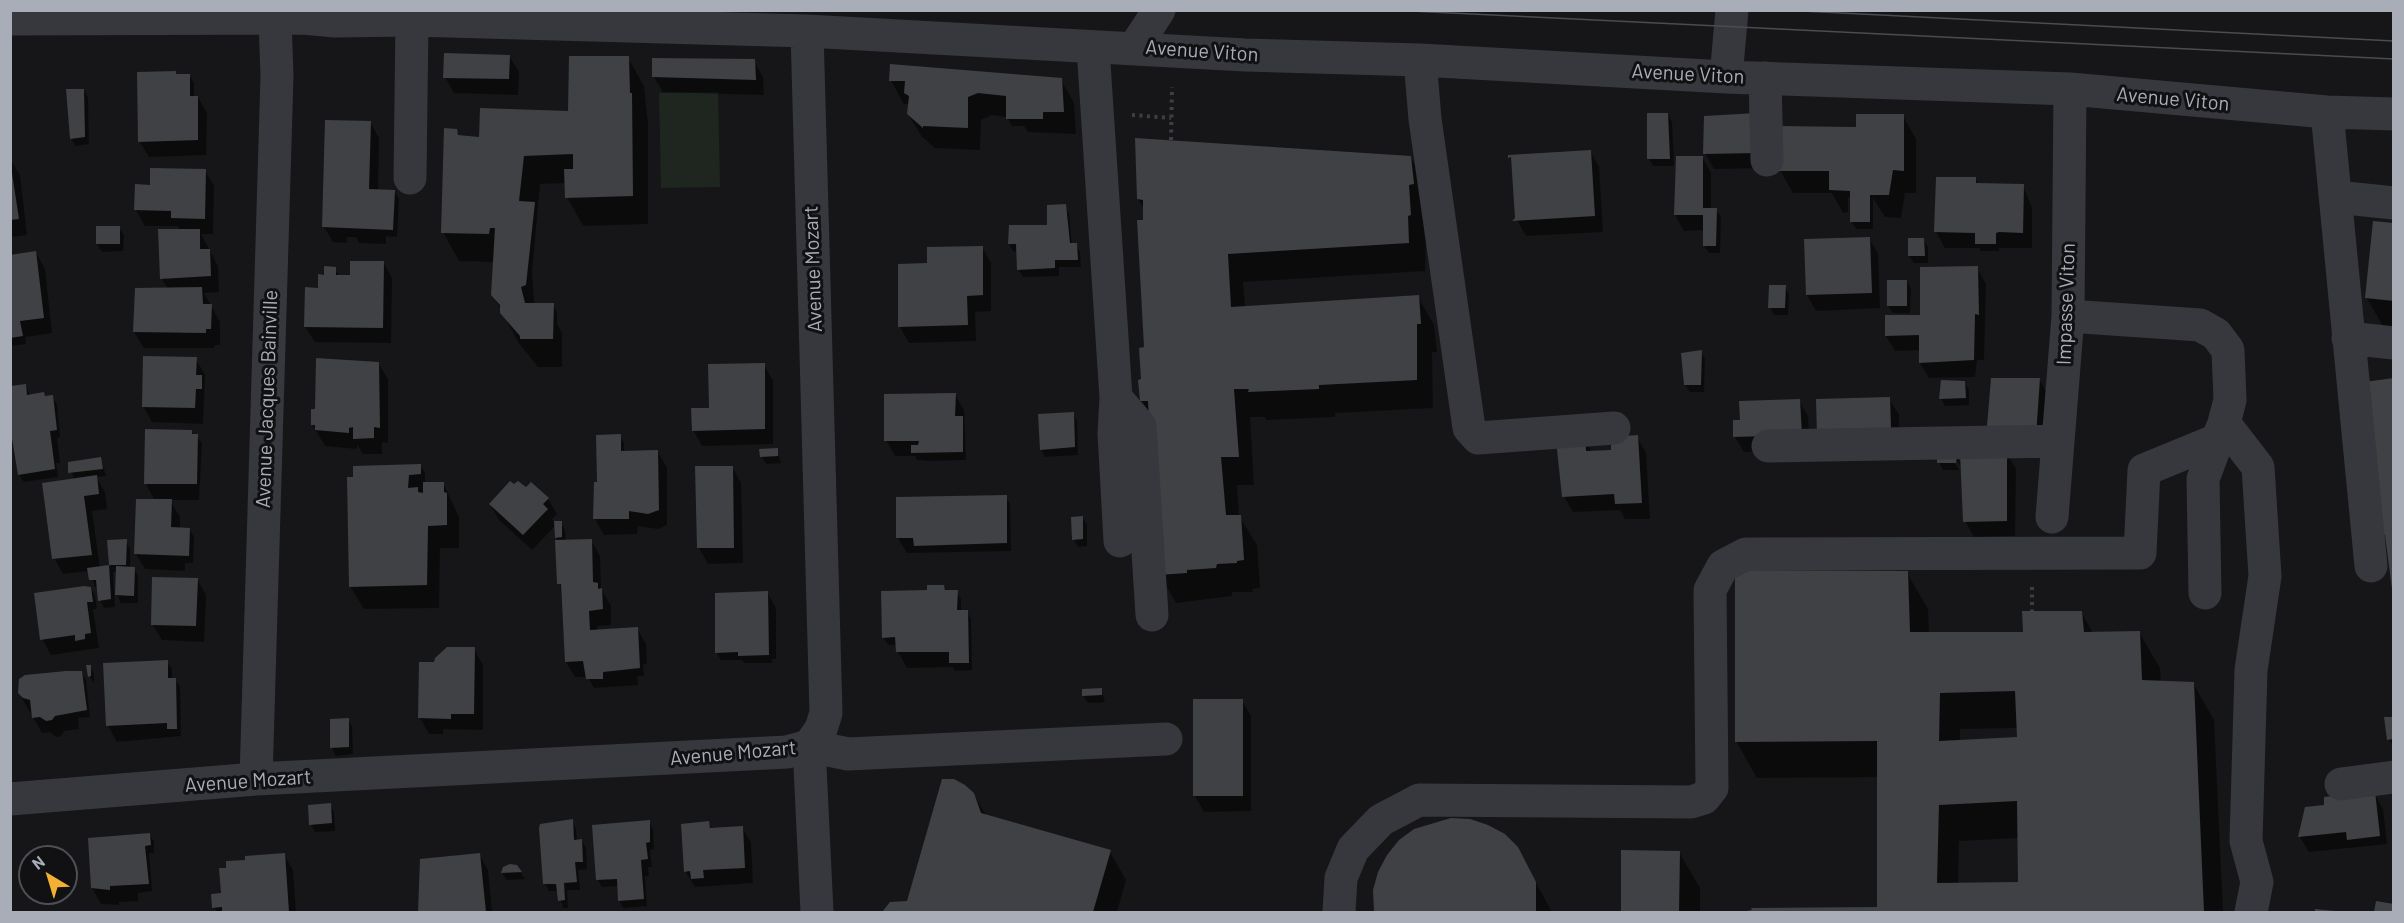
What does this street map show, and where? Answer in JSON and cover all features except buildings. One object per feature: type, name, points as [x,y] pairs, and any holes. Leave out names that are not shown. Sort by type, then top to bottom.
[{"type":"street","points":[[1135,47],[1159,10]]},
{"type":"street","points":[[1726,77],[1732,10]]},
{"type":"street","name":"Avenue Viton","points":[[10,19],[275,19],[335,16],[412,20],[631,18],[1093,48],[1135,47],[1245,55],[1420,60],[1726,77],[2070,89],[2327,112],[2394,114]]},
{"type":"street","name":"Avenue Jacques Bainville","points":[[256,779],[277,88],[275,19]]},
{"type":"street","points":[[410,178],[412,20]]},
{"type":"street","name":"Avenue Mozart","points":[[10,800],[256,779],[787,752],[809,746],[821,729],[826,713],[807,31]]},
{"type":"street","points":[[1093,48],[1116,398],[1114,433],[1120,541]]},
{"type":"street","points":[[1420,60],[1425,119],[1470,428],[1478,438],[1614,428]]},
{"type":"street","points":[[1765,78],[1767,160]]},
{"type":"street","name":"Impasse Viton","points":[[2052,518],[2068,316],[2070,89]]},
{"type":"street","points":[[2327,112],[2371,566]]},
{"type":"street","points":[[2336,197],[2394,203]]},
{"type":"street","points":[[2068,316],[2200,325],[2216,334],[2228,350],[2230,400],[2203,479],[2205,593]]},
{"type":"street","points":[[2348,338],[2394,343]]},
{"type":"street","points":[[1116,398],[1140,426],[1152,615]]},
{"type":"street","points":[[1339,912],[1341,878],[1353,849],[1381,820],[1419,800],[1691,802],[1704,798],[1712,788],[1710,590],[1723,566],[1746,555],[2140,553],[2144,470],[2220,432]]},
{"type":"street","points":[[2220,432],[2258,467],[2260,487],[2265,576],[2251,670],[2246,841],[2257,882],[2251,912]]},
{"type":"street","points":[[1768,446],[2058,441]]},
{"type":"street","points":[[817,912],[809,746],[848,754],[1166,739]]},
{"type":"street","points":[[2341,784],[2394,777]]},
{"type":"path","points":[[1171,140],[1172,91]]},
{"type":"path","points":[[1129,115],[1170,118]]},
{"type":"shaded area","points":[[718,92],[720,187],[661,188],[659,93]]},
{"type":"tram line","points":[[1390,10],[2394,59]]},
{"type":"tram line","points":[[1782,10],[2394,41]]}]
